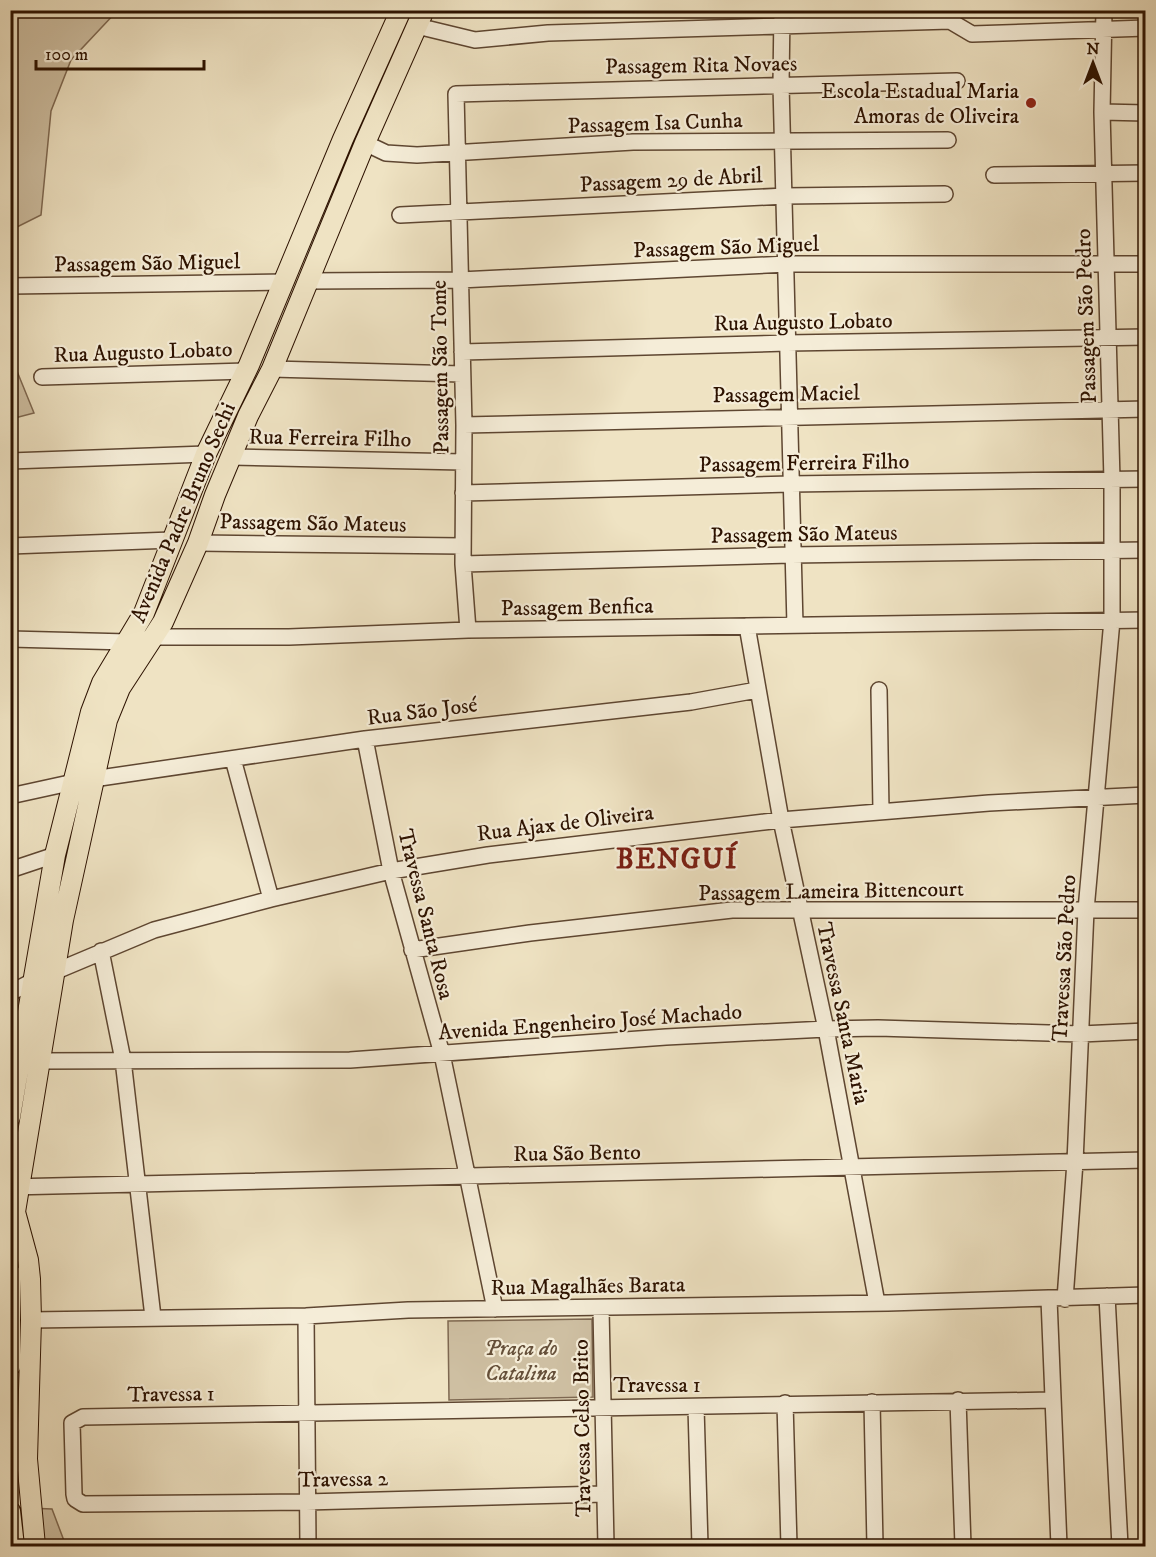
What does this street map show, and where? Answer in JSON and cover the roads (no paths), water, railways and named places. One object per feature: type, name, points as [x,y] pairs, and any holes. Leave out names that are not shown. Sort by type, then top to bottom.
[{"type":"main road","name":"Avenida Padre Bruno Sechi","points":[[10,1366],[28,1260],[15,1212],[14,1187],[77,846],[91,712],[102,683],[144,613],[206,454],[285,282],[343,139],[401,10]]},
{"type":"main road","name":"Avenida Padre Bruno Sechi","points":[[10,1117],[15,1064],[33,981],[55,855],[120,688],[155,637],[198,543],[248,416],[272,369],[365,143],[421,18]]},
{"type":"main road","name":"Rua Ajax de Oliveira","points":[[33,981],[54,972]]},
{"type":"main road","name":"Avenida Padre Bruno Sechi","points":[[10,1273],[18,1321],[35,1546]]},
{"type":"main road","points":[[10,1511],[14,1546]]},
{"type":"street","name":"Passagem São Pedro","points":[[1104,10],[1102,112],[1112,480],[1112,620]]},
{"type":"street","points":[[781,17],[791,555],[795,625]]},
{"type":"street","points":[[421,18],[475,40],[781,17],[950,21],[965,32],[972,34],[1146,28]]},
{"type":"street","name":"Passagem Rita Novaes","points":[[454,102],[456,94],[462,93],[957,81]]},
{"type":"street","name":"Passagem São Tome","points":[[454,102],[464,425],[463,564],[468,630]]},
{"type":"street","points":[[1102,112],[1146,113]]},
{"type":"street","name":"Passagem Isa Cunha","points":[[365,143],[386,153],[456,154],[633,142],[948,140]]},
{"type":"street","points":[[994,175],[1146,173]]},
{"type":"street","name":"Passagem 29 de Abril","points":[[400,215],[785,196],[945,194]]},
{"type":"street","name":"Passagem São Miguel","points":[[308,281],[460,280],[787,264],[1146,264]]},
{"type":"street","name":"Passagem São Miguel","points":[[10,286],[285,282]]},
{"type":"street","name":"Rua Augusto Lobato","points":[[462,352],[787,343],[1146,337]]},
{"type":"street","points":[[272,369],[462,374]]},
{"type":"street","name":"Rua Augusto Lobato","points":[[42,377],[246,370]]},
{"type":"street","name":"Passagem Maciel","points":[[464,425],[789,415],[1146,409]]},
{"type":"street","points":[[10,461],[206,454]]},
{"type":"street","name":"Rua Ferreira Filho","points":[[231,458],[463,462]]},
{"type":"street","name":"Passagem Ferreira Filho","points":[[463,493],[790,484],[1146,479]]},
{"type":"street","points":[[10,546],[172,540]]},
{"type":"street","name":"Passagem São Mateus","points":[[198,543],[463,546]]},
{"type":"street","name":"Passagem São Mateus","points":[[463,564],[791,555],[1146,550]]},
{"type":"street","name":"Travessa São Pedro","points":[[1065,1299],[1075,1162],[1086,910],[1112,620]]},
{"type":"street","name":"Passagem Benfica","points":[[10,639],[128,642],[155,637],[289,637],[468,630],[1146,620]]},
{"type":"street","name":"Travessa Santa Maria","points":[[747,626],[781,820],[826,1029],[877,1303]]},
{"type":"street","name":"Rua São José","points":[[10,796],[84,781],[365,739],[691,702],[757,690]]},
{"type":"street","points":[[879,690],[881,811]]},
{"type":"street","name":"Travessa Santa Rosa","points":[[365,739],[392,871],[442,1054],[495,1309]]},
{"type":"street","points":[[233,759],[271,898]]},
{"type":"street","name":"Rua Ajax de Oliveira","points":[[54,972],[154,930],[271,898],[392,871],[488,855],[781,820],[1095,796],[1146,795]]},
{"type":"street","points":[[10,870],[55,855]]},
{"type":"street","name":"Passagem Lameira Bittencourt","points":[[412,950],[530,933],[732,910],[1146,910]]},
{"type":"street","points":[[101,951],[123,1060],[153,1317]]},
{"type":"street","name":"Rua Ajax de Oliveira","points":[[10,993],[33,981]]},
{"type":"street","name":"Avenida Engenheiro José Machado","points":[[39,1061],[350,1060],[666,1037],[826,1029],[878,1028],[1081,1034],[1146,1031]]},
{"type":"street","name":"Rua São Bento","points":[[14,1187],[1146,1160]]},
{"type":"street","name":"Rua Magalhães Barata","points":[[18,1321],[306,1316],[357,1312],[495,1309],[601,1309],[1065,1299],[1146,1295]]},
{"type":"street","points":[[1107,1296],[1120,1546]]},
{"type":"street","points":[[1048,1299],[1059,1546]]},
{"type":"street","name":"Travessa Celso Brito","points":[[601,1309],[606,1546]]},
{"type":"street","points":[[306,1316],[305,1413],[308,1546]]},
{"type":"street","points":[[958,1400],[963,1546]]},
{"type":"street","name":"Travessa 1","points":[[83,1504],[75,1499],[74,1494],[71,1429],[76,1419],[83,1418],[696,1407],[785,1403],[1052,1400]]},
{"type":"street","points":[[872,1402],[875,1546]]},
{"type":"street","points":[[785,1403],[789,1546]]},
{"type":"street","points":[[696,1407],[700,1546]]},
{"type":"street","name":"Travessa 2","points":[[83,1504],[306,1502],[604,1494]]},
{"type":"place","name":"Escola Estadual Maria Amoras de Oliveira","points":[[1031,103]]},
{"type":"district","name":"BENGUÍ","points":[[677,858]]},
{"type":"park label","name":"Praça do Catalina","points":[[521,1360]]}]
